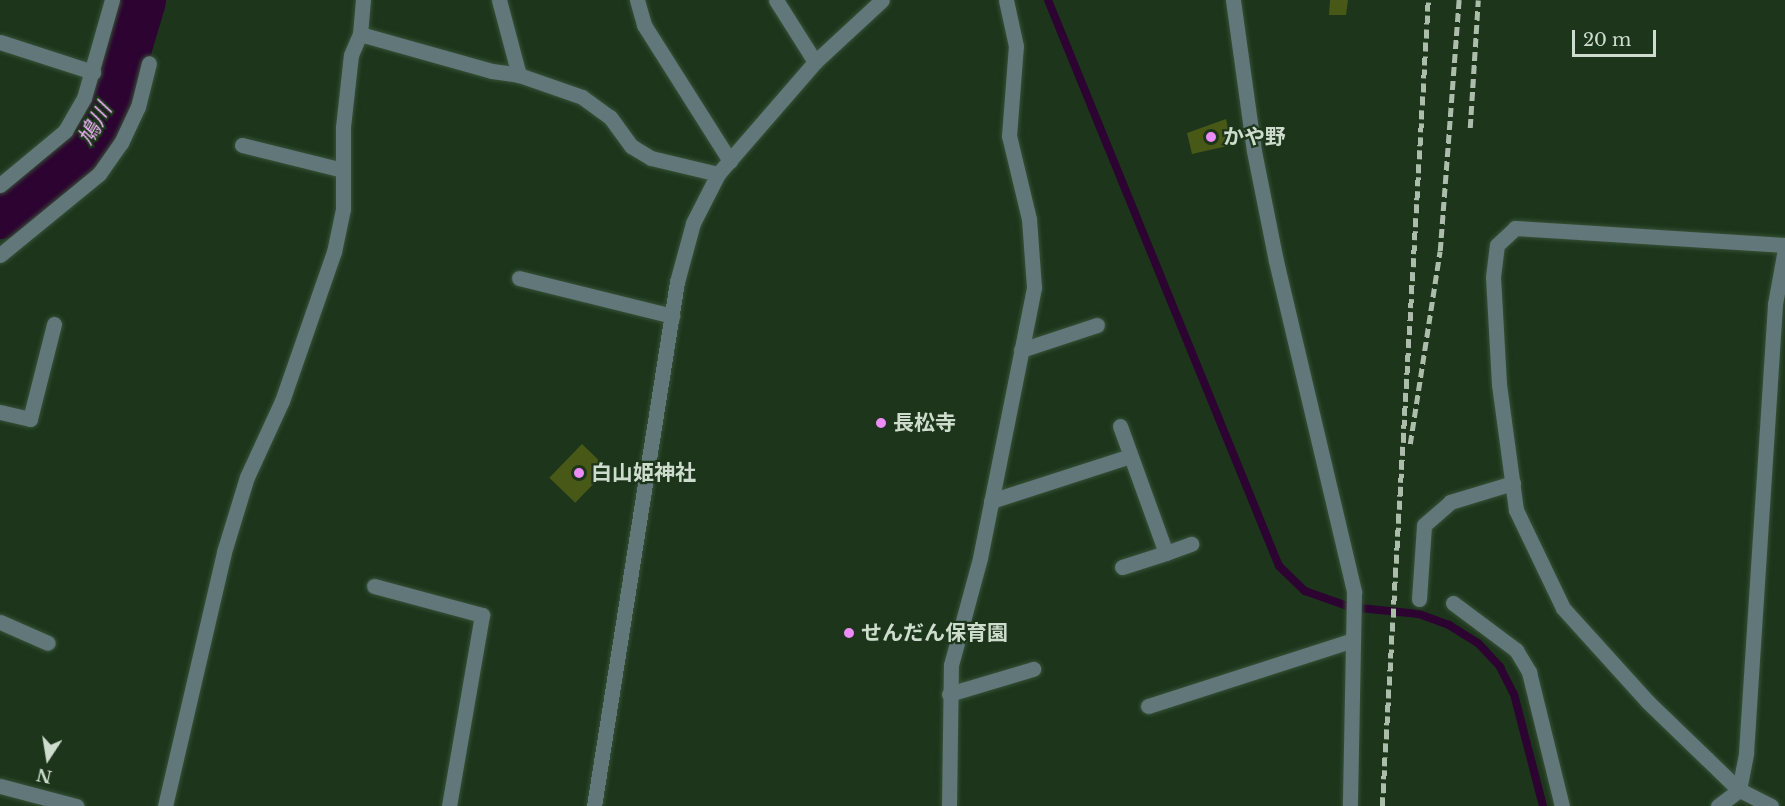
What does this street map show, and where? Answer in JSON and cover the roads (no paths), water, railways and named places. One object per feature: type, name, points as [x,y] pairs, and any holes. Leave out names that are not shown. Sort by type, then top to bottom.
[{"type":"street","points":[[0,185],[65,131],[84,98],[112,0]]},
{"type":"street","points":[[165,806],[224,552],[247,477],[282,401],[334,252],[343,209],[343,128],[351,55],[360,34],[363,0]]},
{"type":"street","points":[[499,0],[519,75]]},
{"type":"street","points":[[637,0],[644,25],[730,161]]},
{"type":"street","points":[[776,0],[814,62]]},
{"type":"street","points":[[594,806],[672,316],[693,223],[718,174],[814,62],[882,0]]},
{"type":"street","points":[[949,806],[951,665],[991,501],[1034,287],[1034,257],[1029,219],[1009,136],[1016,46],[1006,0]]},
{"type":"street","points":[[1233,0],[1254,151],[1354,596],[1350,806]]},
{"type":"street","points":[[360,34],[492,71],[519,75],[582,97],[610,117],[631,146],[651,158],[718,174]]},
{"type":"street","points":[[0,42],[93,72]]},
{"type":"street","points":[[0,255],[99,174],[121,143],[138,107],[149,63]]},
{"type":"street","points":[[242,145],[343,170]]},
{"type":"street","points":[[1718,806],[1739,790],[1746,753],[1775,304],[1785,247],[1515,228],[1497,245],[1493,277],[1499,384],[1516,510],[1563,608],[1647,701],[1739,790],[1771,806]]},
{"type":"street","points":[[519,278],[672,316]]},
{"type":"street","points":[[0,412],[30,419],[54,324]]},
{"type":"street","points":[[1021,350],[1097,325]]},
{"type":"street","points":[[1120,426],[1166,553]]},
{"type":"street","points":[[991,501],[1130,456]]},
{"type":"street","points":[[1419,599],[1425,525],[1450,502],[1513,483]]},
{"type":"street","points":[[1122,567],[1191,544]]},
{"type":"street","points":[[374,586],[482,615],[449,806]]},
{"type":"street","points":[[1453,603],[1516,650],[1529,672],[1562,806]]},
{"type":"street","points":[[0,622],[48,643]]},
{"type":"street","points":[[1148,706],[1353,634]]},
{"type":"street","points":[[949,694],[1033,669]]},
{"type":"street","points":[[0,786],[76,806]]},
{"type":"waterway","name":"鳩川","points":[[0,213],[39,190],[80,152],[106,114],[140,0]]},
{"type":"waterway","points":[[1048,0],[1279,566],[1305,591],[1350,607],[1419,614],[1449,625],[1478,643],[1500,667],[1514,694],[1543,806]]},
{"type":"railway","points":[[1382,806],[1428,0]]},
{"type":"railway","points":[[1410,444],[1440,251],[1459,0]]},
{"type":"railway","points":[[1470,128],[1478,0]]},
{"type":"place","name":"かや野","points":[[1211,137]]},
{"type":"place","name":"長松寺","points":[[881,423]]},
{"type":"place","name":"白山姫神社","points":[[579,473]]},
{"type":"place","name":"せんだん保育園","points":[[849,633]]}]
